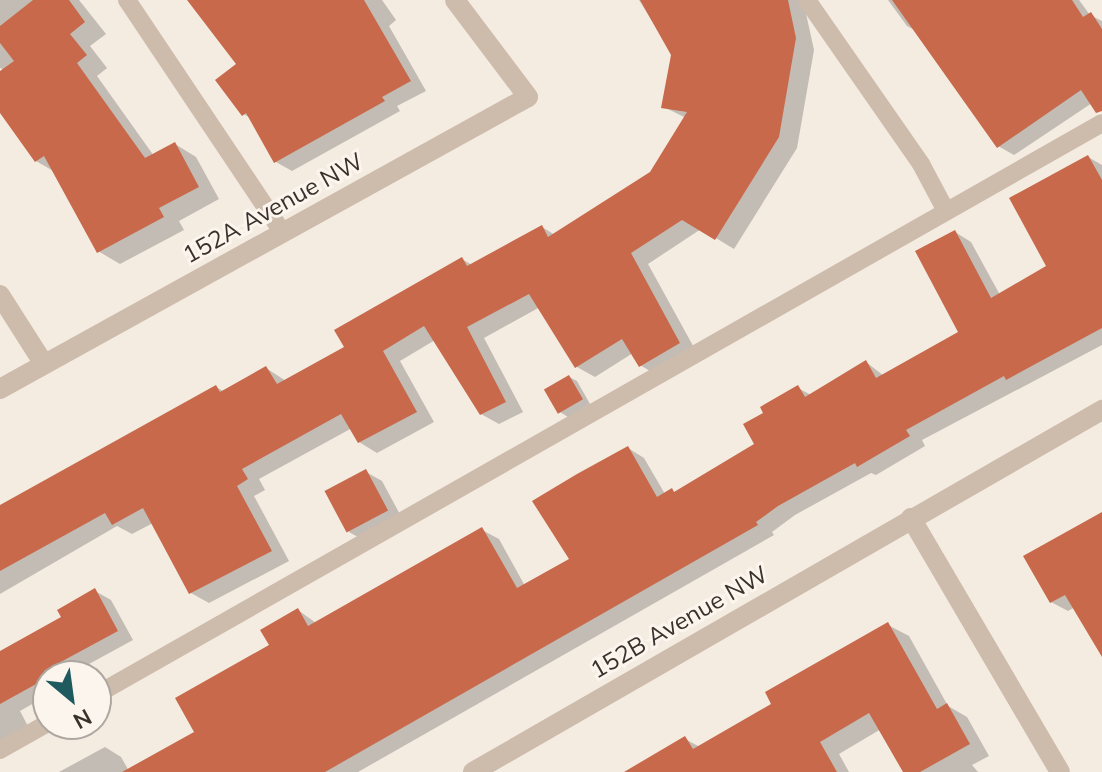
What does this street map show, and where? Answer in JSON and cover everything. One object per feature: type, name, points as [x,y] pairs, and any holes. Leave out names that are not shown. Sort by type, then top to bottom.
[{"type":"street","name":"152A Avenue NW","points":[[0,389],[528,97],[455,0]]},
{"type":"street","points":[[0,295],[44,364]]},
{"type":"street","name":"152B Avenue NW","points":[[473,772],[1102,410]]},
{"type":"street","points":[[911,518],[1060,772]]},
{"type":"lane","points":[[127,0],[283,233]]},
{"type":"lane","points":[[807,0],[921,164],[946,211]]},
{"type":"lane","points":[[112,686],[1102,123]]},
{"type":"lane","points":[[0,750],[32,732]]},
{"type":"building","points":[[33,0],[69,0],[85,22],[70,34],[87,55],[77,63],[145,158],[175,142],[199,187],[159,208],[164,217],[97,253],[44,156],[35,162],[0,113],[0,71],[14,61],[0,43],[0,26]]},
{"type":"building","points":[[187,0],[364,0],[411,81],[382,97],[385,101],[274,163],[246,113],[242,116],[215,80],[236,64]]},
{"type":"building","points":[[640,0],[788,0],[796,38],[779,137],[715,240],[682,220],[631,253],[680,343],[639,367],[622,339],[575,368],[529,294],[467,327],[506,402],[480,415],[424,326],[383,351],[417,412],[358,443],[341,414],[242,469],[248,479],[237,486],[272,551],[189,594],[143,508],[112,525],[105,513],[0,571],[0,505],[216,385],[220,392],[266,366],[277,384],[344,347],[334,330],[462,257],[467,266],[542,225],[548,237],[650,172],[687,112],[661,108],[671,55]]},
{"type":"building","points":[[892,0],[1072,0],[1083,17],[1091,12],[1102,29],[1102,111],[1096,113],[1081,90],[997,148]]},
{"type":"building","points":[[1088,155],[1102,180],[1102,328],[1006,380],[1004,376],[906,430],[910,436],[857,467],[855,463],[778,506],[756,522],[758,525],[325,772],[122,772],[194,732],[175,698],[269,645],[260,630],[298,608],[308,626],[482,527],[517,588],[569,559],[532,501],[577,474],[628,446],[657,497],[672,488],[674,492],[754,444],[743,424],[763,413],[760,407],[798,385],[805,397],[866,360],[876,378],[958,332],[915,251],[955,230],[991,298],[1046,266],[1009,198]]},
{"type":"building","points":[[569,375],[583,399],[558,414],[544,390]]},
{"type":"building","points":[[366,469],[388,510],[347,533],[325,491]]},
{"type":"building","points":[[1102,512],[1102,657],[1065,595],[1050,603],[1023,556]]},
{"type":"building","points":[[95,588],[118,631],[64,660],[32,660],[32,686],[0,704],[0,651],[61,617],[57,610]]},
{"type":"building","points":[[888,622],[937,709],[947,703],[970,744],[920,772],[903,772],[869,713],[820,742],[837,772],[624,772],[685,736],[693,749],[771,704],[765,692]]}]
